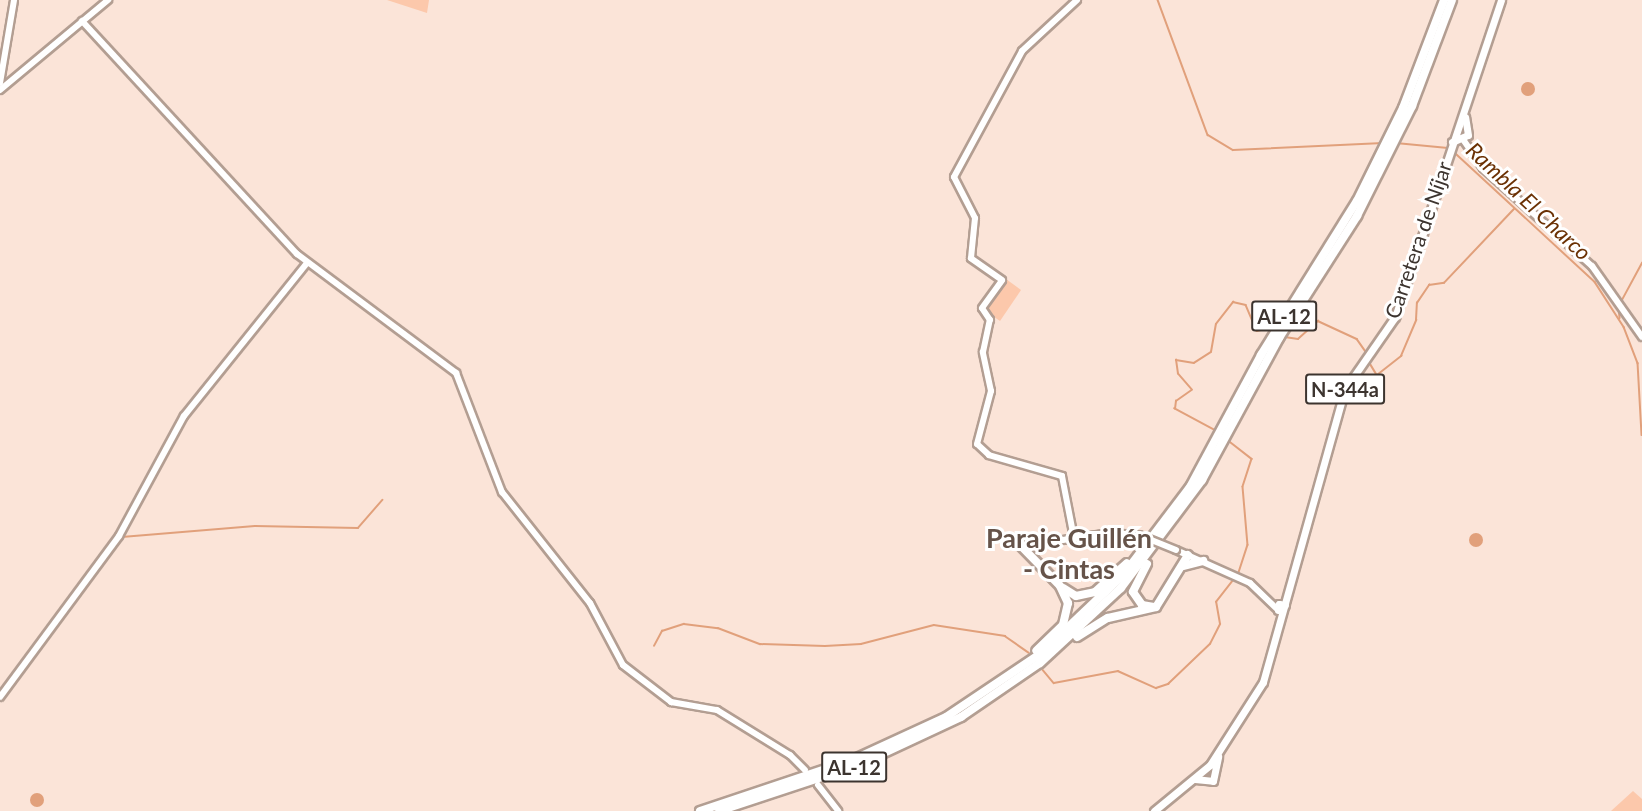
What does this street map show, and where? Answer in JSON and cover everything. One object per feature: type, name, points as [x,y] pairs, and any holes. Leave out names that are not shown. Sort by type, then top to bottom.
[{"type":"highway","name":"AL-12","points":[[1394,137],[1444,0]]},
{"type":"highway","name":"AL-12","points":[[719,811],[892,751],[960,717],[1022,676],[1107,602],[1170,527],[1388,149],[1452,0]]},
{"type":"highway","name":"AL-12","points":[[700,811],[876,751],[984,694],[1084,616],[1158,532],[1388,149]]},
{"type":"highway","points":[[1156,607],[1142,605],[1133,586],[1170,527]]},
{"type":"highway","points":[[1060,586],[1076,596],[1095,592],[1158,532]]},
{"type":"highway","points":[[984,694],[1063,625],[1068,603],[1060,586],[1025,545]]},
{"type":"highway","points":[[1176,550],[1181,566]]},
{"type":"highway","points":[[1022,676],[1099,622],[1156,607],[1188,555]]},
{"type":"highway","points":[[1181,566],[1203,561]]},
{"type":"main road","points":[[1462,133],[1465,117],[1502,2]]},
{"type":"main road","name":"Carretera de Níjar","points":[[1155,811],[1202,775],[1219,754],[1263,682],[1281,622],[1279,607],[1345,389],[1395,317],[1452,142],[1462,133]]},
{"type":"main road","name":"Carretera de Níjar","points":[[1215,773],[1219,754]]},
{"type":"main road","points":[[1202,775],[1211,782],[1215,773]]},
{"type":"main road","points":[[1202,775],[1215,773]]},
{"type":"street","points":[[0,83],[14,0]]},
{"type":"street","points":[[0,90],[108,0]]},
{"type":"street","points":[[1074,538],[1062,476],[989,455],[976,444],[991,392],[983,352],[990,320],[982,308],[1002,280],[971,258],[975,219],[954,177],[1022,51],[1077,0]]},
{"type":"street","points":[[84,22],[297,254],[456,373],[502,492],[590,603],[623,664],[671,702],[717,710],[790,754],[805,770]]},
{"type":"street","points":[[1462,133],[1471,150],[1489,173],[1586,259],[1642,337]]},
{"type":"street","points":[[297,254],[299,274]]},
{"type":"street","points":[[0,697],[119,536],[196,399],[307,263]]},
{"type":"street","points":[[299,274],[314,268]]},
{"type":"street","points":[[1025,545],[1074,538],[1140,535],[1250,583],[1279,607]]},
{"type":"street","points":[[818,785],[838,811]]},
{"type":"shaded area","points":[[387,0],[429,0],[427,13]]},
{"type":"shaded area","points":[[1528,82],[1533,84],[1535,89],[1533,94],[1528,96],[1523,94],[1521,89],[1523,84]]},
{"type":"shaded area","points":[[1006,279],[1021,290],[1000,321],[984,310]]},
{"type":"shaded area","points":[[1476,533],[1481,535],[1483,540],[1481,545],[1476,547],[1471,545],[1469,540],[1471,535]]},
{"type":"shaded area","points":[[1633,791],[1642,799],[1642,811],[1611,811]]},
{"type":"shaded area","points":[[34,793],[40,793],[44,800],[40,807],[34,807],[30,803],[30,797]]},
{"type":"waterway","name":"Rambla El Charco","points":[[1158,0],[1208,135],[1233,150],[1383,143]]},
{"type":"waterway","name":"Rambla El Charco","points":[[1396,143],[1448,148]]},
{"type":"waterway","name":"Rambla El Charco","points":[[1452,150],[1595,282],[1624,327],[1638,363],[1642,435]]},
{"type":"waterway","points":[[1368,360],[1377,375],[1401,356],[1416,320],[1417,303],[1429,285],[1444,283],[1514,209]]},
{"type":"waterway","points":[[1622,300],[1642,263]]},
{"type":"waterway","points":[[1216,431],[1175,409],[1176,401],[1192,390],[1178,374],[1176,360],[1194,363],[1211,352],[1216,324],[1233,302],[1246,305],[1257,331],[1269,328]]},
{"type":"waterway","name":"Rambla El Charco","points":[[1619,308],[1620,318]]},
{"type":"waterway","points":[[1285,337],[1298,339],[1318,321],[1357,339],[1366,352]]},
{"type":"waterway","points":[[1229,441],[1252,459],[1243,487],[1248,545],[1239,572]]},
{"type":"waterway","points":[[122,537],[255,526],[358,528],[382,500]]},
{"type":"waterway","points":[[1043,670],[1054,683],[1118,671],[1156,688],[1168,684],[1210,644],[1220,624],[1216,602],[1234,579]]},
{"type":"waterway","points":[[654,646],[662,631],[684,624],[718,628],[760,644],[825,646],[861,644],[934,625],[1005,636],[1029,653]]},
{"type":"district","name":"Paraje Guillén - Cintas","points":[[1069,552]]}]
